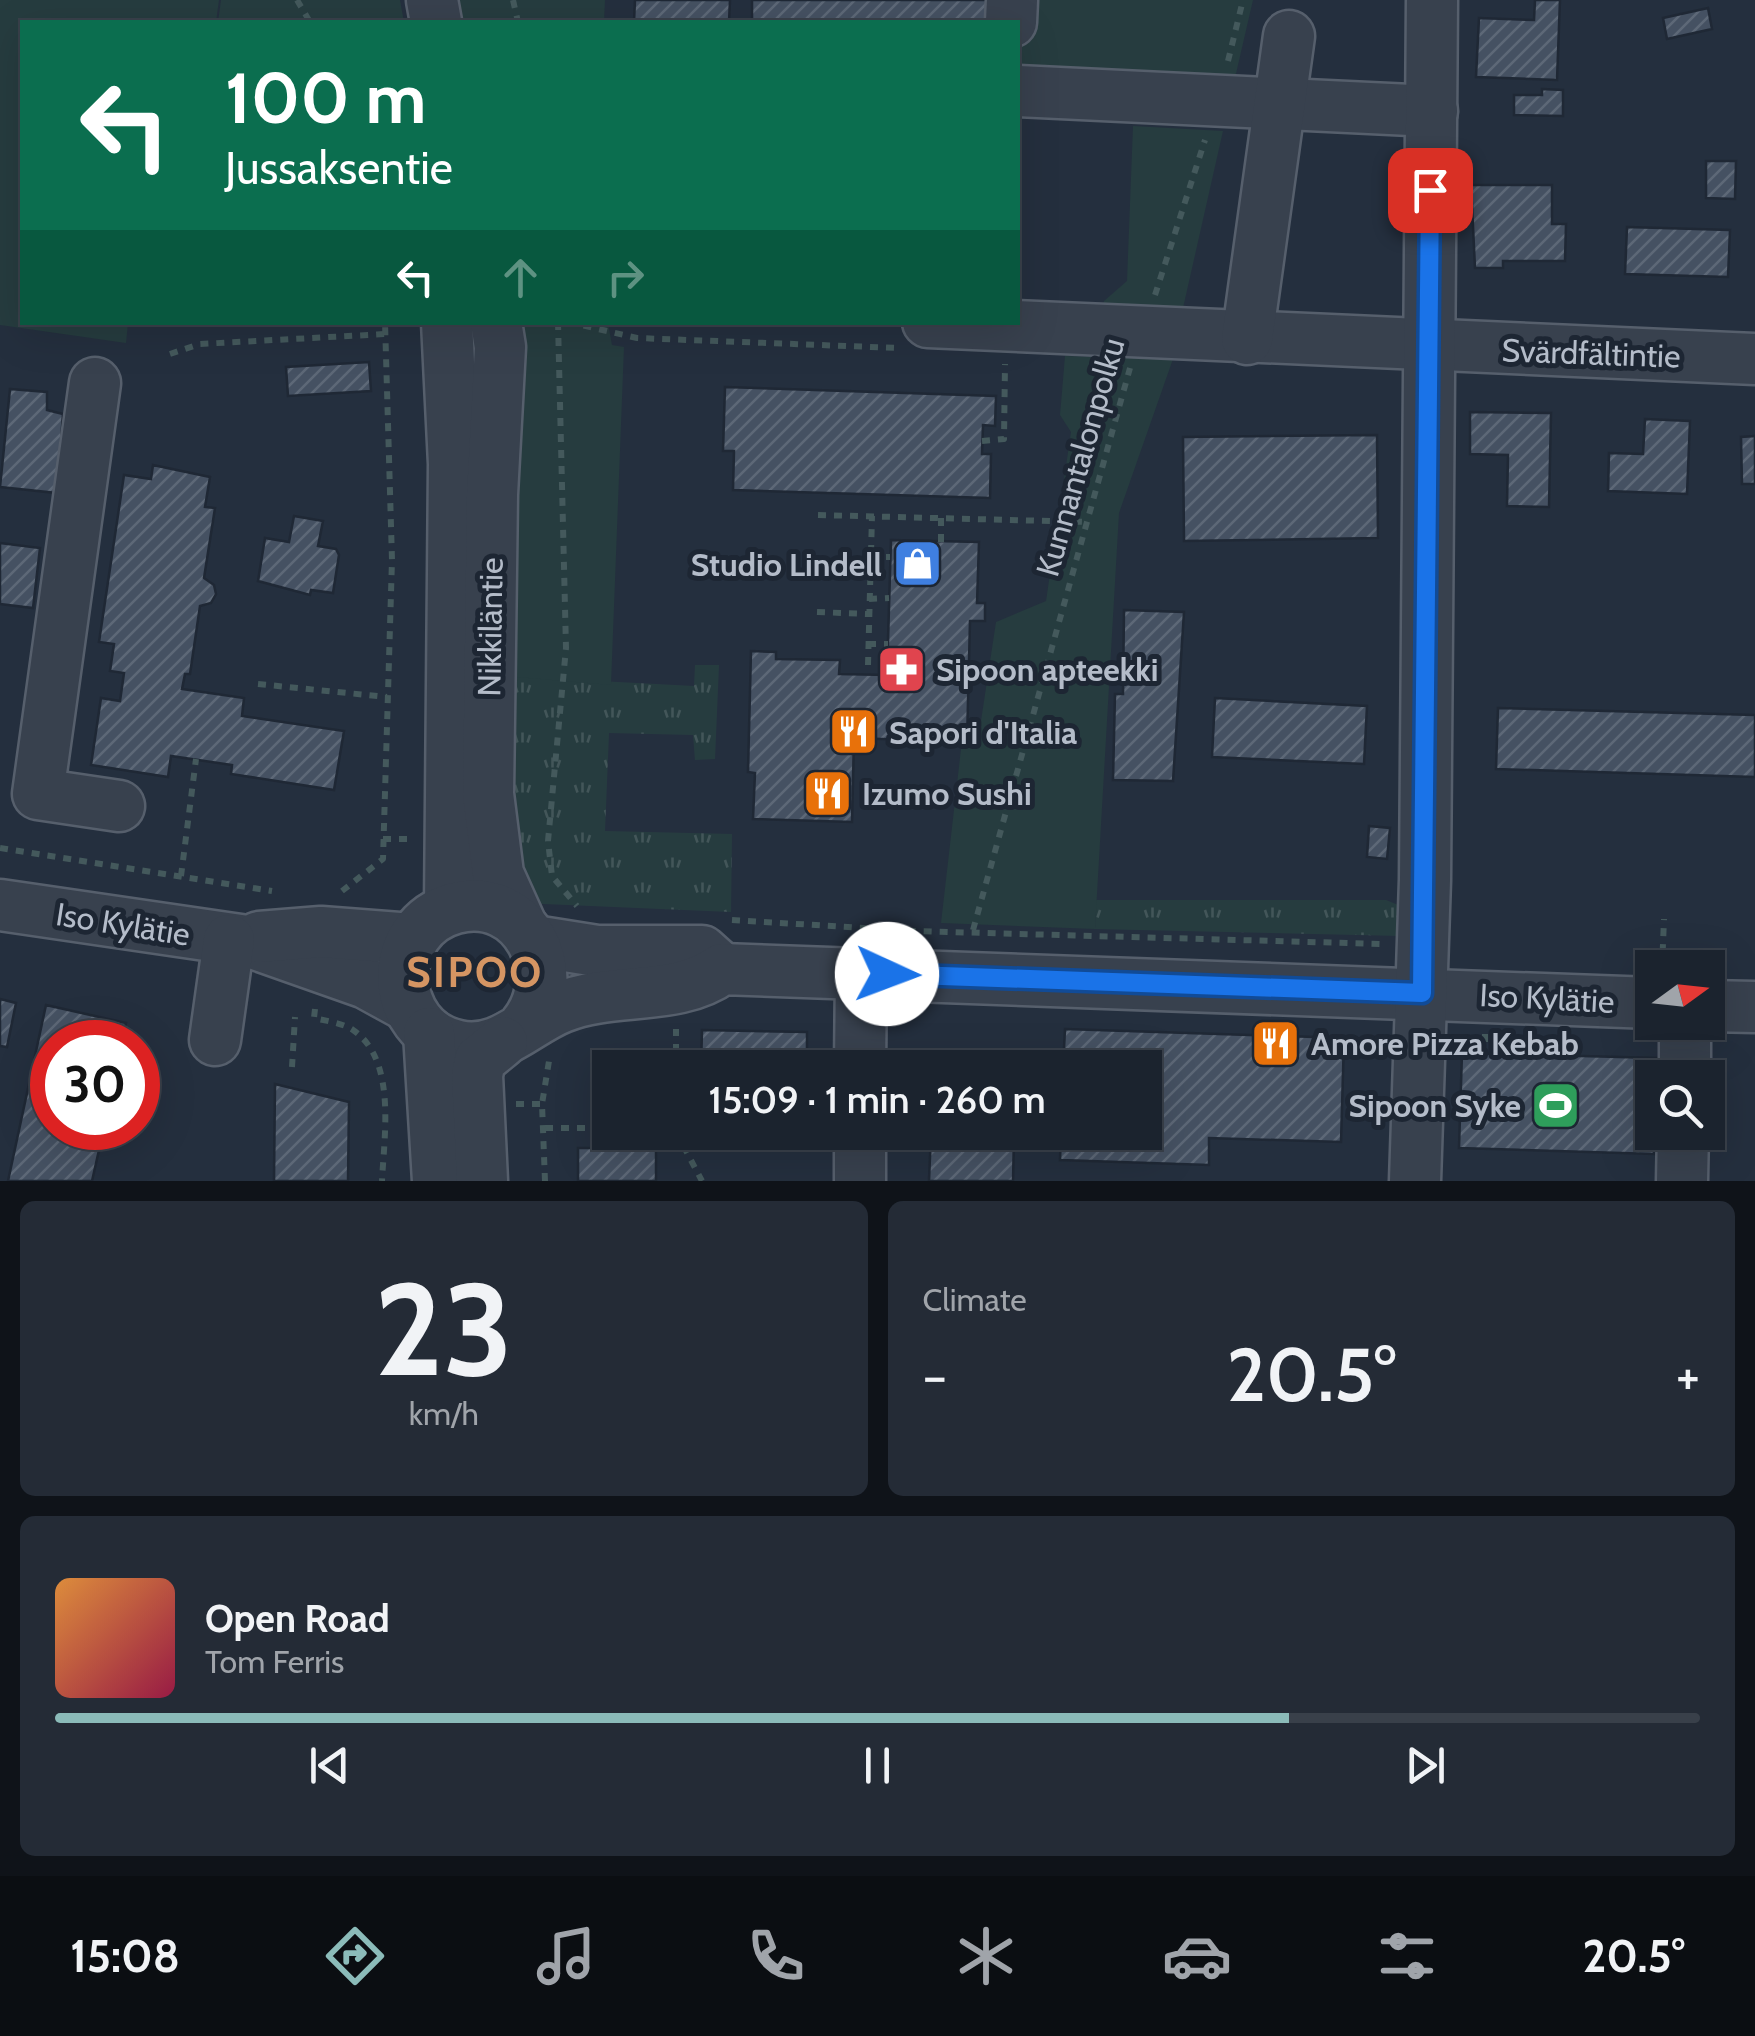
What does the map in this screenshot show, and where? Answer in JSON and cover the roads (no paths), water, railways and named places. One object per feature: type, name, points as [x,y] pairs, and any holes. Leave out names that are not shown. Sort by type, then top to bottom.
[{"type":"street","points":[[1415,1181],[1422,993],[1432,0]]},
{"type":"street","points":[[1247,339],[1289,36]]},
{"type":"street","points":[[1020,91],[1432,110]]},
{"type":"street","name":"Nikkiläntie","points":[[431,924],[454,464],[447,325]]},
{"type":"street","name":"Nikkiläntie","points":[[496,325],[488,794],[498,874],[528,933]]},
{"type":"street","name":"Svärdfältintie","points":[[918,336],[1142,332],[1427,348],[1755,359]]},
{"type":"street","points":[[95,383],[38,794],[119,806]]},
{"type":"street","name":"Iso Kylätie","points":[[0,905],[238,941],[366,983],[419,1020]]},
{"type":"street","points":[[438,1181],[419,1020],[402,979],[431,924],[491,908],[528,933],[544,982],[528,1040]]},
{"type":"street","name":"Iso Kylätie","points":[[238,941],[269,933],[431,924]]},
{"type":"street","name":"Iso Kylätie","points":[[528,933],[597,951],[702,952],[722,969]]},
{"type":"street","points":[[215,1040],[238,941]]},
{"type":"street","name":"Iso Kylätie","points":[[528,1040],[562,1006],[595,997],[700,984],[722,969],[1635,1002]]},
{"type":"street","points":[[860,1050],[861,972]]},
{"type":"street","points":[[1725,1007],[1755,1008]]},
{"type":"street","points":[[419,1020],[468,1048],[528,1040]]},
{"type":"street","points":[[482,1181],[477,1075],[480,1060],[528,1040]]},
{"type":"street","points":[[860,1150],[860,1181]]},
{"type":"street","points":[[1682,1181],[1683,1150]]},
{"type":"place","name":"Studio Lindell","points":[[917,564]]},
{"type":"place","name":"Sipoon apteekki","points":[[901,669]]},
{"type":"place","name":"Sapori d'Italia","points":[[854,732]]},
{"type":"place","name":"Izumo Sushi","points":[[827,793]]},
{"type":"place","name":"Amore Pizza Kebab","points":[[1276,1043]]},
{"type":"place","name":"Sipoon Syke","points":[[1556,1105]]},
{"type":"district","name":"SIPOO","points":[[475,972]]}]
